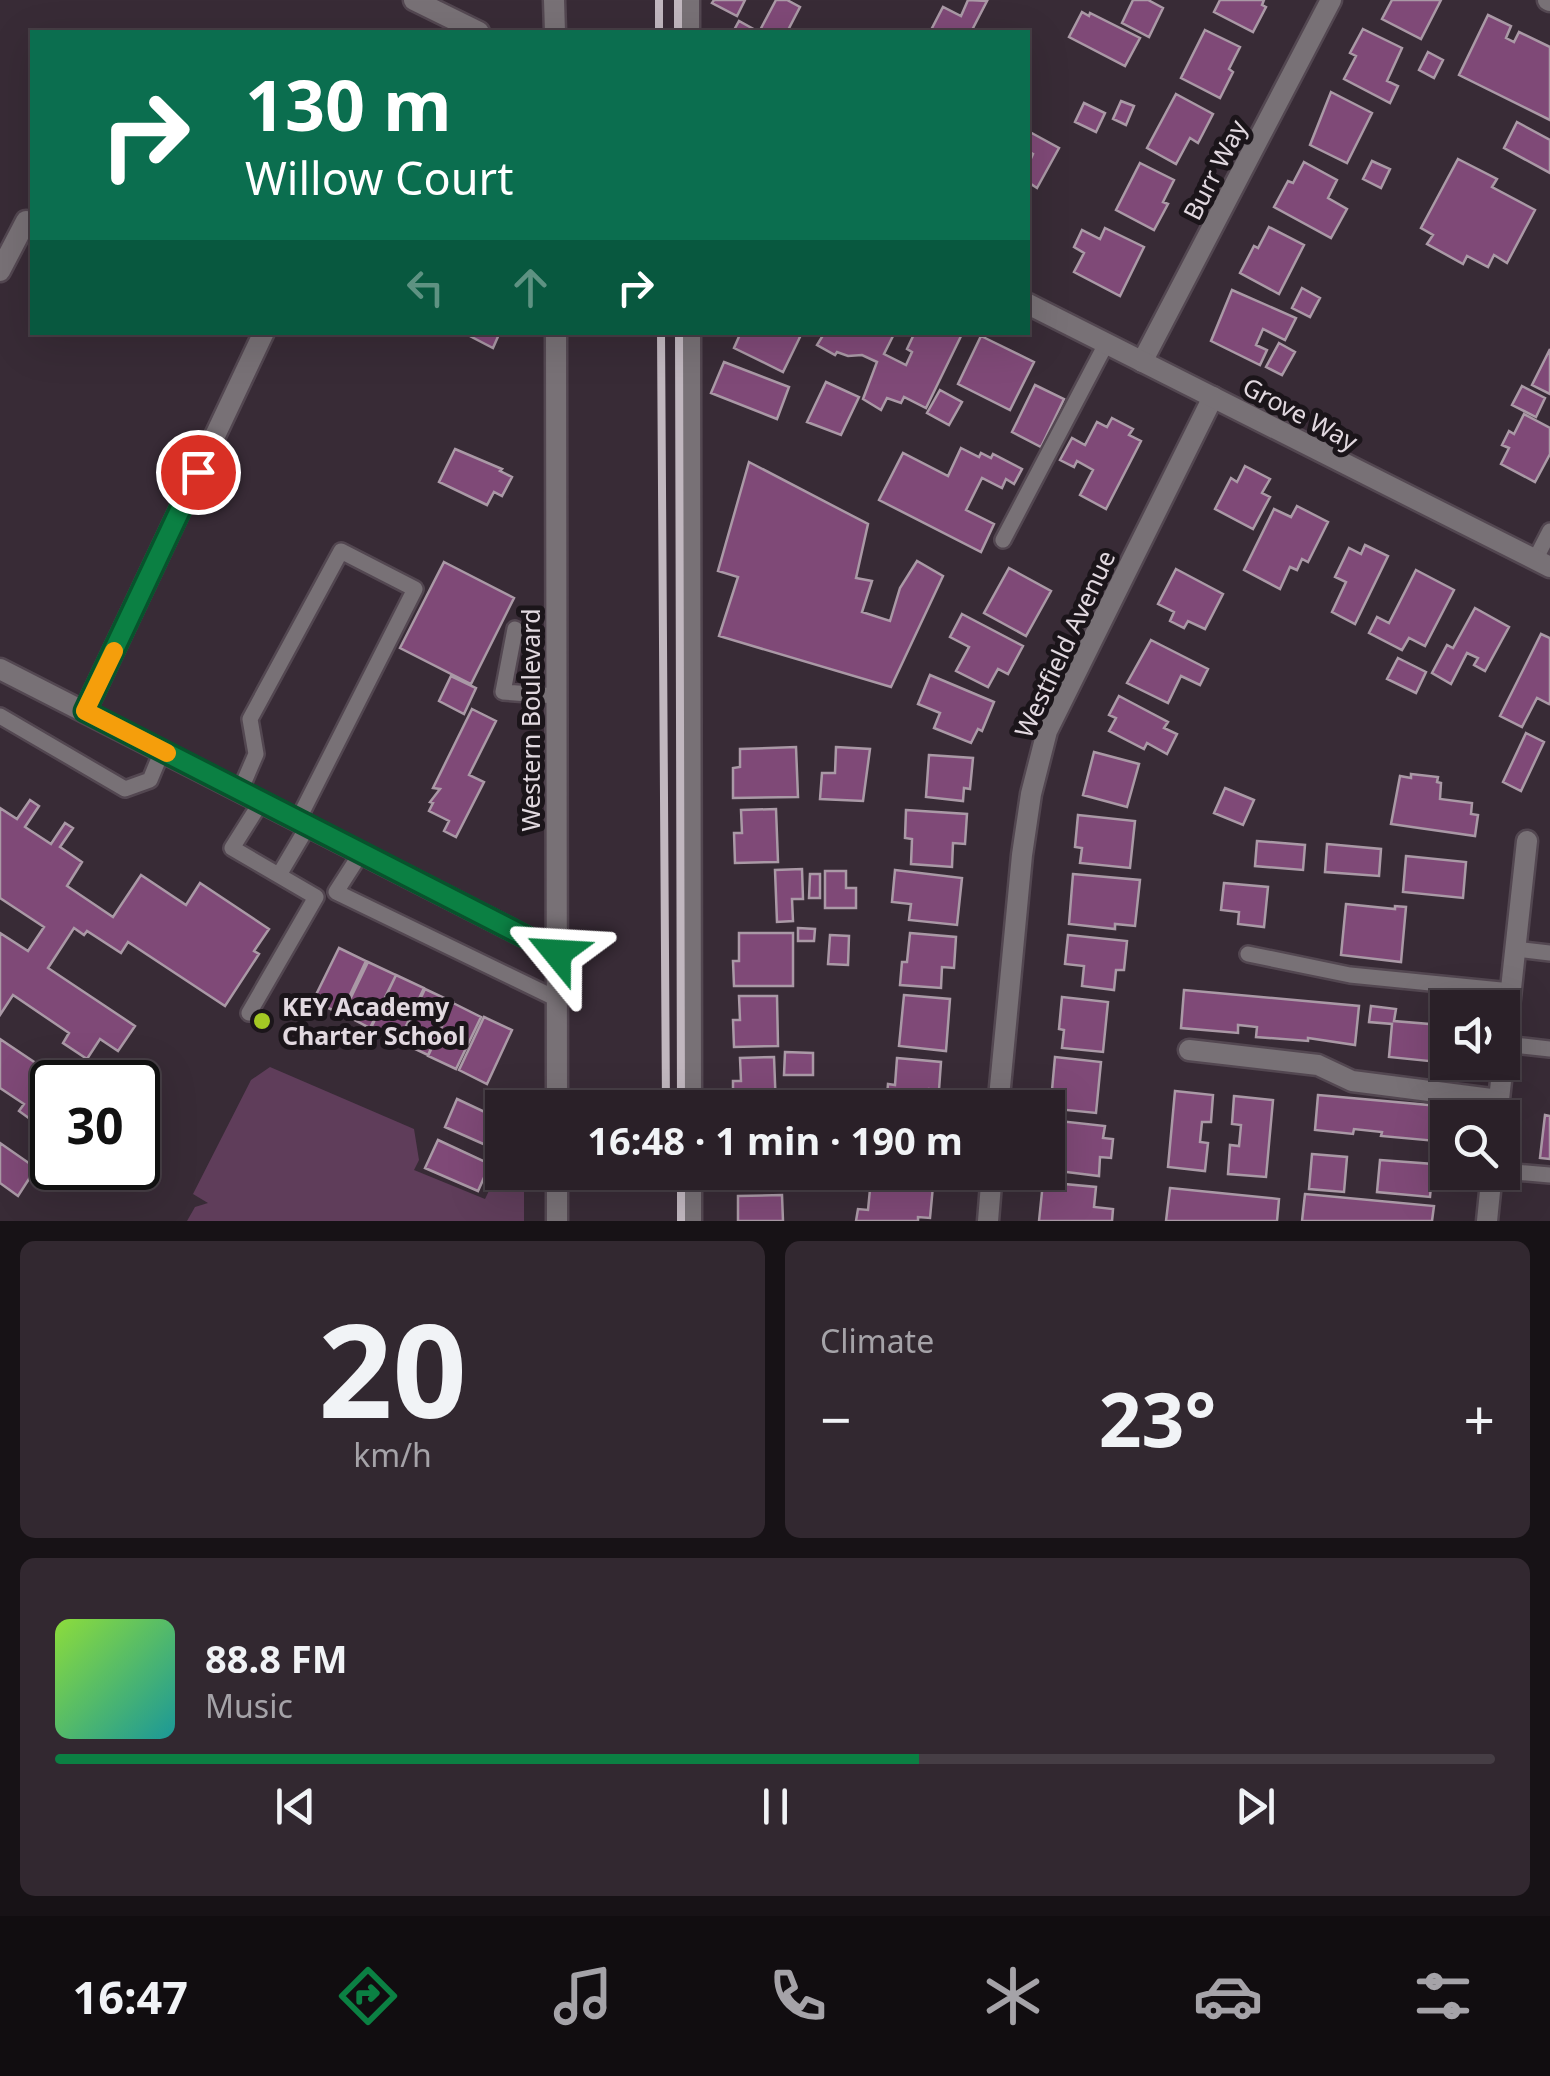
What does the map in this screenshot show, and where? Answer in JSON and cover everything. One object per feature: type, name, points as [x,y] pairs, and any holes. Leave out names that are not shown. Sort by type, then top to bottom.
[{"type":"street","points":[[414,0],[475,30]]},
{"type":"street","points":[[554,0],[555,30]]},
{"type":"street","points":[[689,0],[689,30]]},
{"type":"street","name":"Burr Way","points":[[1142,362],[1331,0]]},
{"type":"street","points":[[0,271],[26,221]]},
{"type":"street","name":"Grove Way","points":[[1030,305],[1542,564]]},
{"type":"street","points":[[85,711],[263,335]]},
{"type":"street","name":"Western Boulevard","points":[[556,335],[557,1090]]},
{"type":"street","points":[[690,335],[691,1090]]},
{"type":"street","name":"Westfield Avenue","points":[[1000,1090],[1022,854],[1031,794],[1047,731],[1212,397]]},
{"type":"street","points":[[0,669],[557,953]]},
{"type":"street","points":[[1511,990],[1527,841]]},
{"type":"street","points":[[1190,1050],[1318,1065],[1352,1081],[1451,1100]]},
{"type":"street","points":[[557,1190],[557,1221]]},
{"type":"street","points":[[691,1190],[691,1221]]},
{"type":"street","points":[[988,1221],[991,1190]]},
{"type":"street","points":[[1488,1221],[1491,1190]]},
{"type":"lane","points":[[1003,540],[1106,342]]},
{"type":"lane","points":[[1542,564],[1550,531]]},
{"type":"lane","points":[[240,791],[256,754],[250,719],[340,551],[415,588],[278,875]]},
{"type":"lane","points":[[516,629],[503,692],[556,696]]},
{"type":"lane","points":[[0,716],[125,789],[150,780],[162,751]]},
{"type":"lane","points":[[249,1013],[316,897],[232,848],[261,802]]},
{"type":"lane","points":[[360,852],[336,892],[557,999]]},
{"type":"lane","points":[[1515,949],[1550,953]]},
{"type":"lane","points":[[1248,954],[1350,976],[1500,990]]},
{"type":"lane","points":[[1520,1045],[1550,1048]]},
{"type":"lane","points":[[1520,1172],[1550,1175]]},
{"type":"shaded area","points":[[270,1067],[414,1129],[419,1160],[414,1170],[485,1199],[489,1190],[524,1190],[524,1221],[187,1221],[195,1207],[208,1203],[193,1194],[251,1080]]},
{"type":"building","points":[[745,0],[737,16],[712,3]]},
{"type":"building","points":[[776,0],[787,0],[800,7],[788,30],[760,30]]},
{"type":"building","points":[[968,0],[987,1],[972,30],[931,30],[943,7],[961,16]]},
{"type":"building","points":[[1133,0],[1148,0],[1163,8],[1149,37],[1122,23]]},
{"type":"building","points":[[1220,0],[1264,0],[1262,5],[1266,7],[1253,32],[1214,12]]},
{"type":"building","points":[[1392,0],[1441,0],[1421,39],[1382,19]]},
{"type":"building","points":[[1082,12],[1140,38],[1125,66],[1069,37]]},
{"type":"building","points":[[1488,15],[1511,26],[1506,38],[1514,42],[1519,32],[1550,47],[1550,120],[1459,75]]},
{"type":"building","points":[[739,21],[755,30],[734,30]]},
{"type":"building","points":[[1363,29],[1402,48],[1387,81],[1398,86],[1390,103],[1344,79],[1356,56],[1350,53]]},
{"type":"building","points":[[1205,30],[1240,47],[1220,98],[1181,78]]},
{"type":"building","points":[[1428,52],[1443,60],[1434,78],[1419,70]]},
{"type":"building","points":[[1331,92],[1372,113],[1347,163],[1310,145]]},
{"type":"building","points":[[1176,94],[1213,114],[1198,143],[1190,138],[1176,164],[1147,148]]},
{"type":"building","points":[[1121,101],[1134,106],[1126,125],[1113,119]]},
{"type":"building","points":[[1084,103],[1105,113],[1096,132],[1075,122]]},
{"type":"building","points":[[1517,122],[1550,140],[1550,173],[1504,148]]},
{"type":"building","points":[[1030,132],[1059,148],[1037,188],[1030,183]]},
{"type":"building","points":[[1458,159],[1497,179],[1492,187],[1535,210],[1507,263],[1494,255],[1488,267],[1467,256],[1463,264],[1427,244],[1433,235],[1421,228]]},
{"type":"building","points":[[1372,161],[1390,169],[1381,188],[1363,179]]},
{"type":"building","points":[[1304,162],[1337,180],[1328,198],[1347,209],[1331,238],[1274,207]]},
{"type":"building","points":[[1140,163],[1174,180],[1163,202],[1168,204],[1154,230],[1116,210]]},
{"type":"building","points":[[1269,227],[1304,245],[1279,294],[1240,273]]},
{"type":"building","points":[[1105,228],[1144,247],[1120,296],[1074,272],[1084,253],[1074,247],[1082,230],[1100,239]]},
{"type":"building","points":[[1302,288],[1320,298],[1310,317],[1292,308]]},
{"type":"building","points":[[1232,290],[1296,318],[1285,340],[1263,329],[1256,345],[1267,350],[1260,365],[1211,341]]},
{"type":"building","points":[[468,335],[499,335],[493,348]]},
{"type":"building","points":[[740,335],[800,337],[783,372],[734,348]]},
{"type":"building","points":[[823,335],[894,335],[884,354],[906,365],[914,335],[962,335],[926,408],[904,397],[901,403],[887,398],[881,410],[863,399],[877,362],[862,355],[835,355],[817,345]]},
{"type":"building","points":[[981,336],[1034,362],[1010,410],[958,384]]},
{"type":"building","points":[[1279,343],[1295,352],[1282,375],[1266,367]]},
{"type":"building","points":[[1550,349],[1550,394],[1532,385]]},
{"type":"building","points":[[724,362],[789,387],[777,419],[711,393]]},
{"type":"building","points":[[826,382],[859,397],[841,435],[807,422]]},
{"type":"building","points":[[1035,385],[1064,399],[1041,447],[1012,432]]},
{"type":"building","points":[[1522,386],[1545,398],[1536,417],[1512,405]]},
{"type":"building","points":[[940,390],[962,402],[949,425],[927,413]]},
{"type":"building","points":[[1524,414],[1550,428],[1550,454],[1535,482],[1501,464],[1509,448],[1502,445],[1509,431],[1514,434]]},
{"type":"building","points":[[1112,418],[1133,429],[1129,435],[1141,441],[1106,509],[1080,495],[1093,470],[1077,461],[1074,467],[1060,460],[1072,438],[1085,445],[1097,422],[1107,427]]},
{"type":"building","points":[[961,448],[979,457],[981,453],[991,458],[993,454],[1022,469],[1014,484],[1006,479],[1002,488],[982,478],[966,510],[994,524],[981,552],[879,500],[903,453],[948,476]]},
{"type":"building","points":[[455,449],[512,477],[502,496],[494,492],[487,505],[439,482]]},
{"type":"building","points":[[749,462],[868,524],[856,578],[872,581],[862,612],[890,621],[900,588],[917,561],[943,576],[891,687],[719,636],[738,577],[718,571]]},
{"type":"building","points":[[1245,466],[1270,479],[1262,493],[1270,497],[1253,529],[1215,509],[1231,478],[1237,482]]},
{"type":"building","points":[[1297,506],[1328,522],[1308,562],[1302,559],[1297,570],[1290,567],[1280,589],[1244,570],[1274,509],[1291,517]]},
{"type":"building","points":[[1365,545],[1388,556],[1355,624],[1332,612],[1346,582],[1335,577],[1349,548],[1361,554]]},
{"type":"building","points":[[444,562],[514,598],[471,684],[400,648]]},
{"type":"building","points":[[1009,568],[1051,591],[1026,636],[984,613]]},
{"type":"building","points":[[1176,569],[1223,594],[1205,629],[1188,621],[1184,628],[1170,621],[1174,612],[1158,604]]},
{"type":"building","points":[[1416,570],[1454,590],[1425,646],[1409,638],[1402,650],[1369,633],[1377,617],[1389,623]]},
{"type":"building","points":[[1475,608],[1509,627],[1485,671],[1474,665],[1478,658],[1467,653],[1451,684],[1432,673],[1447,645],[1453,648]]},
{"type":"building","points":[[962,614],[1023,646],[1008,674],[998,669],[988,687],[956,671],[969,647],[950,637]]},
{"type":"building","points":[[1541,634],[1550,638],[1550,702],[1537,698],[1522,727],[1500,716]]},
{"type":"building","points":[[1151,640],[1208,669],[1200,685],[1181,676],[1168,703],[1127,683]]},
{"type":"building","points":[[1398,658],[1426,672],[1416,693],[1387,679]]},
{"type":"building","points":[[930,675],[994,702],[982,731],[978,729],[971,743],[934,728],[940,713],[918,704]]},
{"type":"building","points":[[451,676],[476,688],[464,714],[439,701]]},
{"type":"building","points":[[1119,696],[1168,722],[1164,728],[1177,734],[1167,754],[1147,743],[1144,749],[1109,731],[1116,718],[1109,715]]},
{"type":"building","points":[[472,709],[496,721],[469,775],[484,782],[456,837],[444,831],[449,821],[429,811],[433,803],[430,802],[440,789],[433,788]]},
{"type":"building","points":[[1526,733],[1544,742],[1521,791],[1503,782]]},
{"type":"building","points":[[796,747],[798,797],[733,798],[733,768],[740,767],[740,749]]},
{"type":"building","points":[[836,747],[870,749],[863,801],[820,799],[822,773],[835,773]]},
{"type":"building","points":[[1094,752],[1139,764],[1127,807],[1083,795]]},
{"type":"building","points":[[929,755],[973,758],[970,789],[964,788],[963,801],[926,797]]},
{"type":"building","points":[[1411,774],[1438,777],[1440,799],[1472,803],[1471,814],[1478,815],[1475,836],[1391,824],[1400,776],[1411,778]]},
{"type":"building","points":[[1225,788],[1254,800],[1243,825],[1214,813]]},
{"type":"building","points":[[30,800],[39,806],[25,827],[51,844],[65,823],[73,828],[60,847],[82,862],[67,886],[113,917],[141,875],[186,905],[200,883],[269,929],[254,951],[259,954],[225,1006],[128,942],[121,953],[87,931],[84,935],[74,928],[48,968],[135,1026],[118,1051],[100,1039],[87,1059],[63,1043],[69,1033],[13,995],[0,1015],[0,933],[28,951],[44,927],[0,898],[0,808],[17,819]]},
{"type":"building","points":[[776,809],[778,862],[735,863],[734,833],[742,833],[741,810]]},
{"type":"building","points":[[906,810],[967,814],[965,844],[953,843],[952,867],[911,864],[912,839],[905,838]]},
{"type":"building","points":[[1078,815],[1135,821],[1130,868],[1080,863],[1082,848],[1075,847]]},
{"type":"building","points":[[1257,841],[1305,845],[1303,870],[1255,866]]},
{"type":"building","points":[[1327,844],[1381,849],[1379,876],[1325,872]]},
{"type":"building","points":[[1406,856],[1466,862],[1463,898],[1403,892]]},
{"type":"building","points":[[802,869],[803,899],[792,899],[793,921],[777,922],[775,870]]},
{"type":"building","points":[[895,870],[962,878],[957,925],[909,920],[911,904],[892,902]]},
{"type":"building","points":[[825,871],[846,871],[846,888],[856,888],[856,908],[825,908]]},
{"type":"building","points":[[810,874],[820,874],[820,898],[809,898]]},
{"type":"building","points":[[1073,874],[1140,880],[1135,926],[1115,924],[1115,929],[1069,924]]},
{"type":"building","points":[[1224,883],[1268,887],[1264,927],[1238,924],[1239,912],[1221,910]]},
{"type":"building","points":[[1346,904],[1406,907],[1401,962],[1341,955]]},
{"type":"building","points":[[798,928],[815,929],[814,941],[798,941]]},
{"type":"building","points":[[739,933],[793,933],[793,986],[734,986],[733,961],[739,961]]},
{"type":"building","points":[[910,933],[956,937],[954,968],[942,967],[941,988],[900,985]]},
{"type":"building","points":[[830,935],[849,936],[848,965],[828,964]]},
{"type":"building","points":[[1068,935],[1127,941],[1124,970],[1116,970],[1114,990],[1082,986],[1084,966],[1065,964]]},
{"type":"building","points":[[339,948],[366,961],[341,1014],[313,1001]]},
{"type":"building","points":[[368,962],[396,975],[370,1028],[343,1014]]},
{"type":"building","points":[[396,975],[424,988],[399,1041],[371,1028]]},
{"type":"building","points":[[425,989],[453,1002],[428,1055],[400,1042]]},
{"type":"building","points":[[1184,990],[1359,1006],[1355,1045],[1308,1038],[1256,1037],[1257,1027],[1238,1025],[1238,1033],[1181,1028]]},
{"type":"building","points":[[904,995],[950,999],[946,1051],[899,1046]]},
{"type":"building","points":[[739,996],[777,996],[778,1046],[734,1047],[733,1020],[740,1020]]},
{"type":"building","points":[[1062,997],[1108,1002],[1103,1052],[1062,1048]]},
{"type":"building","points":[[453,1003],[481,1017],[456,1069],[428,1056]]},
{"type":"building","points":[[1371,1006],[1396,1009],[1394,1021],[1430,1024],[1430,1061],[1389,1057],[1392,1024],[1369,1022]]},
{"type":"building","points":[[484,1017],[512,1030],[487,1084],[459,1070]]},
{"type":"building","points":[[0,1039],[31,1060],[30,1119],[19,1111],[24,1104],[0,1088]]},
{"type":"building","points":[[785,1052],[813,1053],[813,1075],[784,1075]]},
{"type":"building","points":[[774,1057],[775,1090],[733,1090],[733,1081],[741,1081],[740,1058]]},
{"type":"building","points":[[1055,1057],[1101,1062],[1096,1113],[1065,1110],[1065,1090],[1052,1090]]},
{"type":"building","points":[[897,1058],[941,1062],[939,1090],[888,1090],[888,1084],[895,1085]]},
{"type":"building","points":[[1175,1091],[1213,1095],[1211,1122],[1202,1122],[1200,1142],[1208,1143],[1205,1171],[1168,1167]]},
{"type":"building","points":[[1318,1095],[1430,1105],[1430,1140],[1354,1129],[1353,1134],[1315,1130]]},
{"type":"building","points":[[1234,1096],[1273,1100],[1266,1177],[1228,1174],[1230,1145],[1239,1146],[1241,1125],[1232,1124]]},
{"type":"building","points":[[457,1099],[485,1112],[485,1145],[445,1127]]},
{"type":"building","points":[[1545,1115],[1550,1116],[1550,1159],[1540,1158]]},
{"type":"building","points":[[1065,1122],[1105,1126],[1103,1138],[1113,1139],[1111,1158],[1100,1157],[1099,1176],[1065,1172]]},
{"type":"building","points":[[438,1140],[485,1162],[485,1175],[478,1191],[425,1168]]},
{"type":"building","points":[[0,1143],[30,1164],[30,1177],[18,1196],[0,1183]]},
{"type":"building","points":[[1312,1154],[1347,1157],[1344,1192],[1309,1189]]},
{"type":"building","points":[[1380,1160],[1430,1164],[1430,1197],[1377,1192]]},
{"type":"building","points":[[1065,1184],[1096,1187],[1094,1207],[1113,1209],[1112,1221],[1039,1221],[1042,1190],[1065,1190]]},
{"type":"building","points":[[1170,1188],[1279,1199],[1277,1221],[1166,1221]]},
{"type":"building","points":[[870,1190],[933,1190],[930,1218],[856,1221],[858,1209],[868,1210]]},
{"type":"building","points":[[1305,1194],[1434,1206],[1432,1221],[1302,1221]]},
{"type":"building","points":[[782,1195],[783,1221],[738,1221],[738,1196]]},
{"type":"railway","points":[[659,0],[659,30]]},
{"type":"railway","points":[[678,0],[678,30]]},
{"type":"railway","points":[[661,335],[666,1090]]},
{"type":"railway","points":[[679,335],[681,1090]]},
{"type":"railway","points":[[681,1190],[681,1221]]},
{"type":"slow traffic","points":[[114,651],[85,711],[167,753]]},
{"type":"place","name":"KEY Academy Charter School","points":[[262,1021]]},
{"type":"route","points":[[198,472],[85,711],[557,953]]}]
